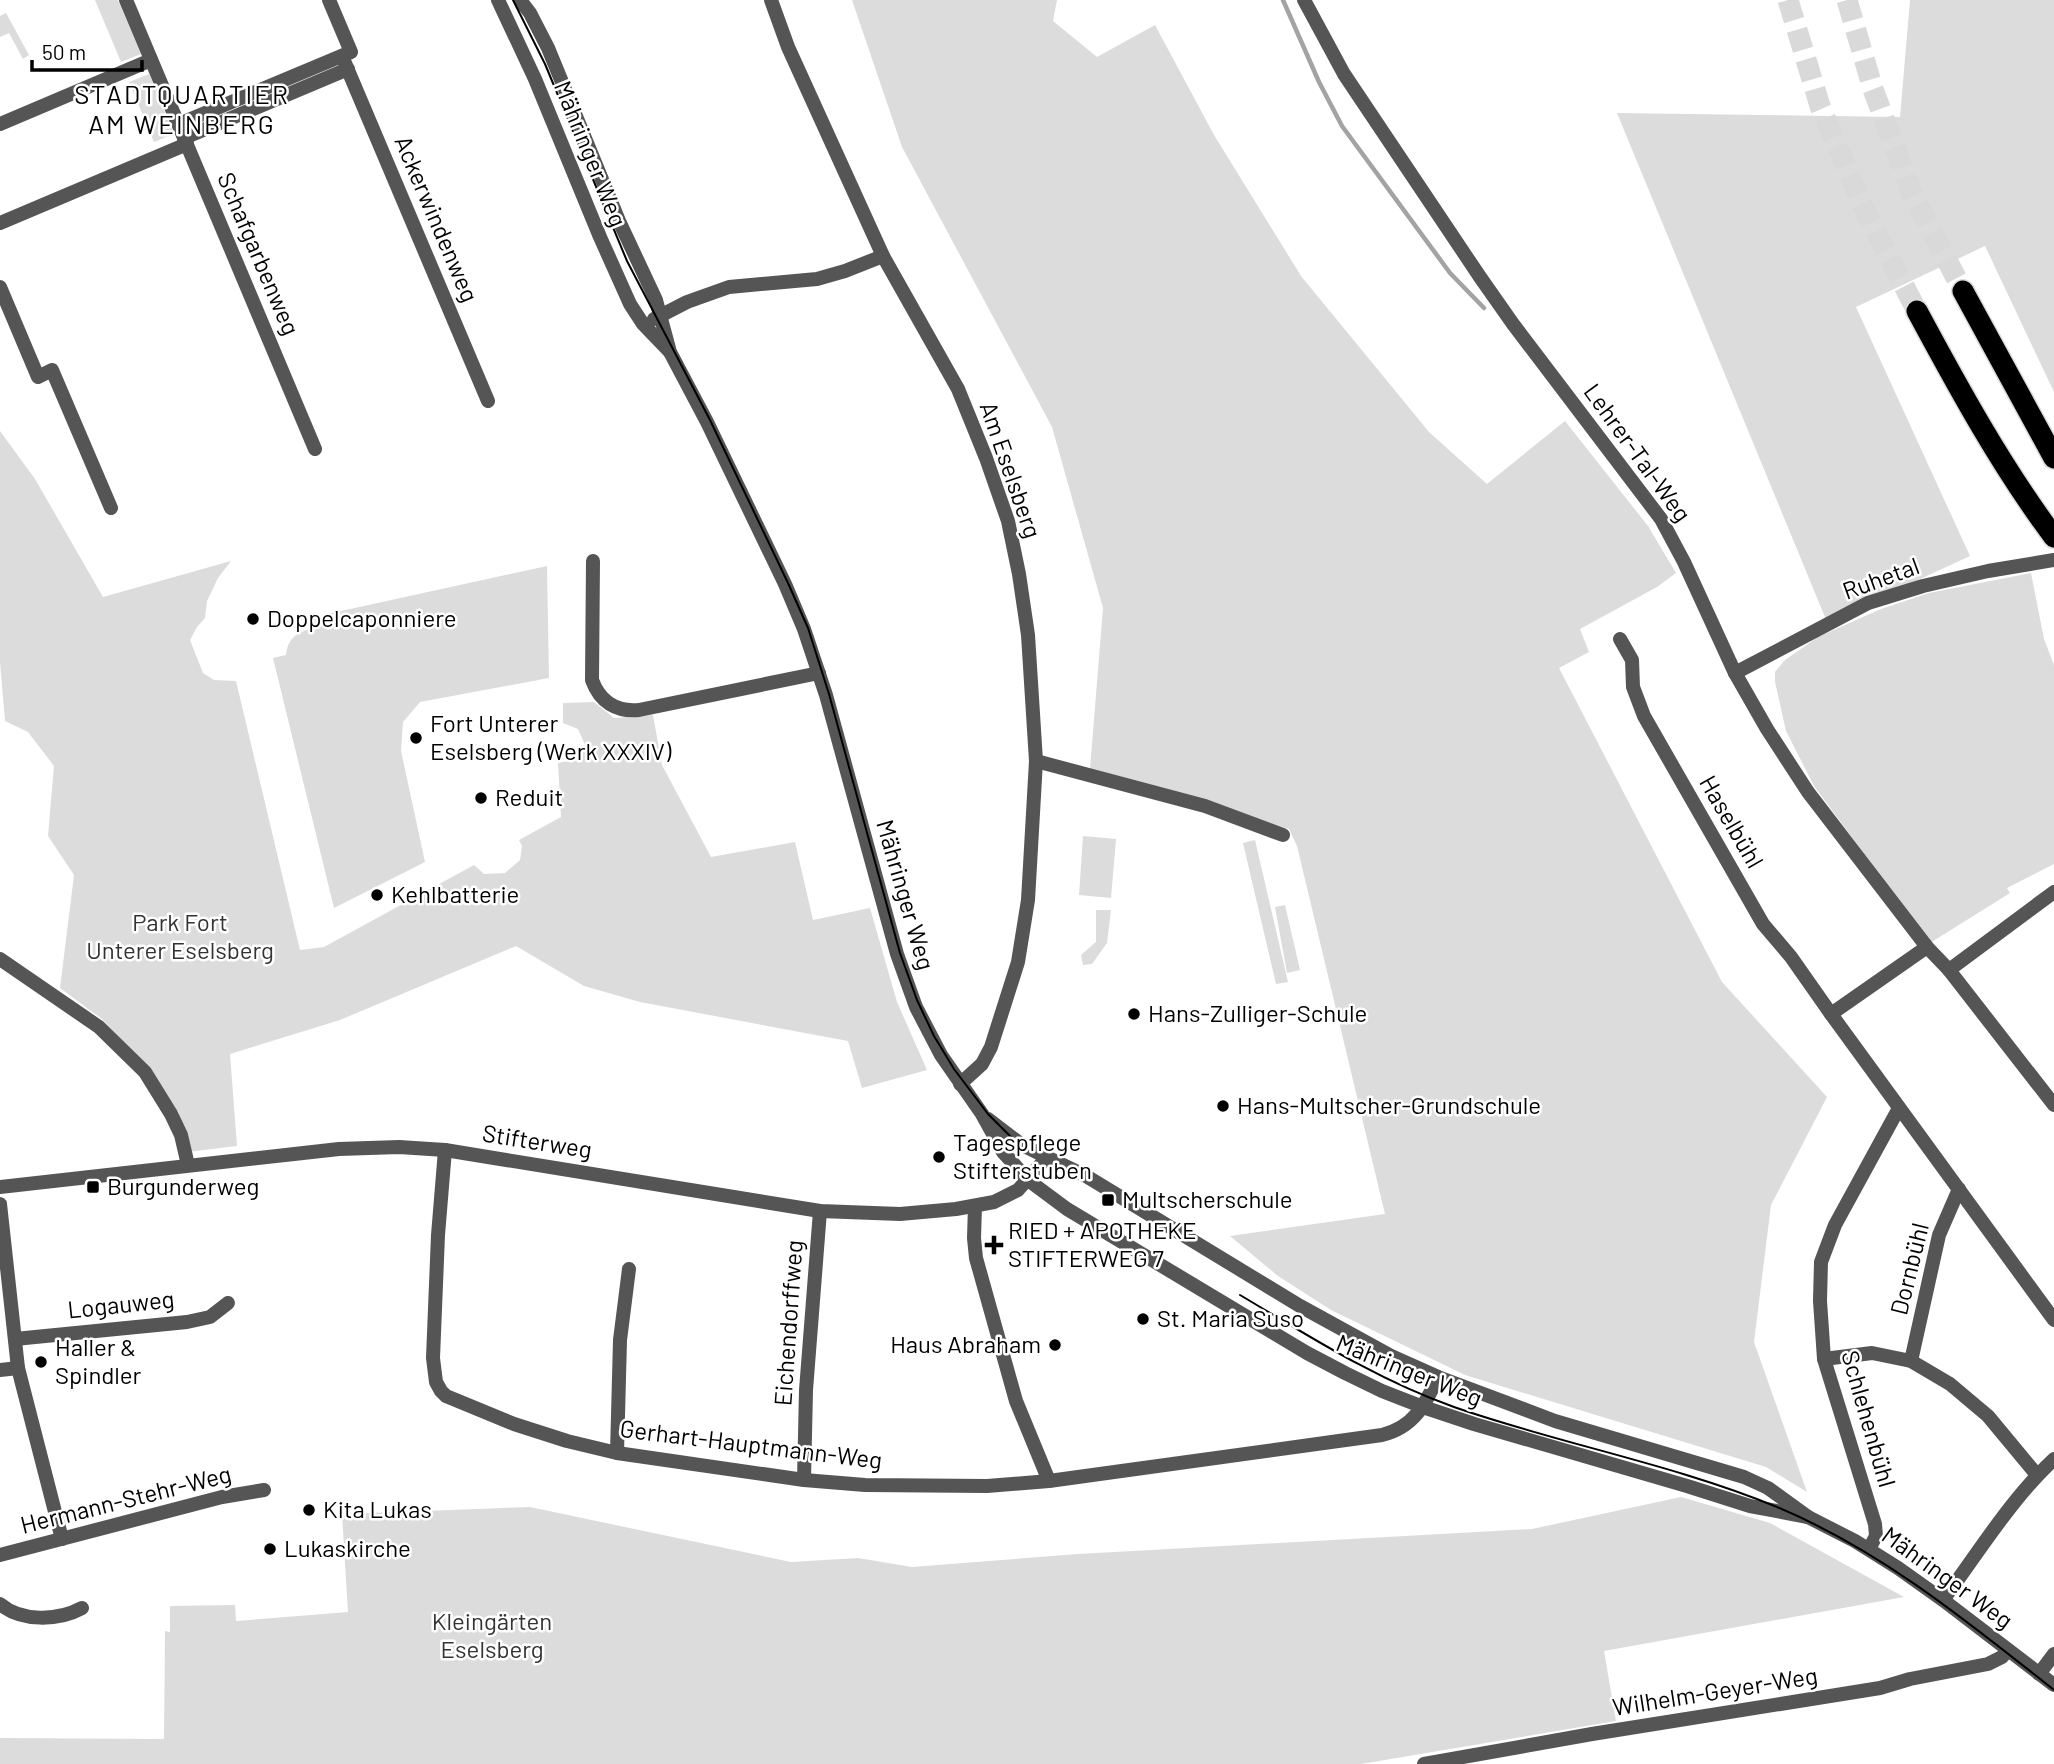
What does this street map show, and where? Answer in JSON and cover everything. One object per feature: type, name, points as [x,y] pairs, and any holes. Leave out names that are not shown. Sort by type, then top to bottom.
[{"type":"highway","points":[[1962,291],[2054,458]]},
{"type":"highway","points":[[1917,311],[1963,397],[2013,479],[2049,531]]},
{"type":"street","name":"Schafgarbenweg","points":[[126,0],[315,449]]},
{"type":"street","name":"Ackerwindenweg","points":[[330,0],[347,59],[488,401]]},
{"type":"street","name":"Mähringer Weg","points":[[498,0],[535,79],[630,304],[643,324],[670,352]]},
{"type":"street","name":"Mähringer Weg","points":[[520,0],[548,48],[618,221],[656,300],[670,352],[707,422],[804,629],[819,673],[901,966],[923,1023],[960,1084],[982,1114],[1003,1152],[1028,1180],[1067,1209],[1307,1353],[1368,1385],[1474,1424],[1750,1506],[1808,1517]]},
{"type":"street","name":"Am Eselsberg","points":[[771,0],[788,47],[883,256],[958,389],[1008,521],[1019,574],[1028,635],[1036,761],[1028,900],[1018,962],[991,1047],[982,1064],[960,1084]]},
{"type":"street","name":"Lehrer-Tal-Weg","points":[[1304,0],[1344,74],[1513,324],[1661,519],[1684,562],[1735,673],[1808,792],[1927,947],[1950,970],[2054,1105]]},
{"type":"street","points":[[0,223],[347,59]]},
{"type":"street","points":[[0,124],[151,60]]},
{"type":"street","points":[[643,324],[687,302],[722,289],[744,284],[817,279],[883,256]]},
{"type":"street","points":[[0,287],[38,376],[52,370],[111,508]]},
{"type":"street","name":"Ruhetal","points":[[1735,673],[1868,603],[1949,580],[2054,560]]},
{"type":"street","points":[[593,561],[592,680],[596,689],[621,710],[639,710],[819,673]]},
{"type":"street","name":"Haselbühl","points":[[1620,639],[1632,660],[1633,687],[1651,727],[1763,924],[1791,957],[2054,1320]]},
{"type":"street","points":[[1036,761],[1205,806],[1283,835]]},
{"type":"street","points":[[1950,970],[2054,892]]},
{"type":"street","points":[[1830,1014],[1927,947]]},
{"type":"street","points":[[0,958],[99,1027],[145,1072],[181,1135],[188,1165]]},
{"type":"street","name":"Schlehenbühl","points":[[1868,1549],[1876,1536],[1875,1524],[1824,1359],[1820,1301],[1821,1262],[1835,1225],[1899,1108]]},
{"type":"street","name":"Mähringer Weg","points":[[982,1114],[1022,1145],[1093,1180],[1347,1333],[1391,1356],[1438,1377],[1555,1421],[1744,1477],[1768,1488],[1808,1517],[1868,1549],[1943,1600],[2054,1685]]},
{"type":"street","name":"Stifterweg","points":[[0,1187],[339,1149],[399,1147],[445,1150],[820,1211],[900,1214],[994,1202],[1011,1194],[1028,1180],[1047,1157]]},
{"type":"street","name":"Gerhart-Hauptmann-Weg","points":[[445,1150],[433,1359],[436,1382],[446,1396],[514,1424],[567,1441],[617,1453],[804,1480],[865,1485],[987,1486],[1049,1481],[1375,1437],[1401,1427],[1423,1407]]},
{"type":"street","name":"Dornbühl","points":[[1911,1361],[1939,1235],[1959,1189]]},
{"type":"street","points":[[0,1204],[18,1368],[62,1539]]},
{"type":"street","points":[[975,1206],[976,1258],[1016,1401],[1049,1481]]},
{"type":"street","name":"Eichendorffweg","points":[[804,1480],[806,1390],[820,1211]]},
{"type":"street","points":[[617,1453],[620,1339],[629,1269]]},
{"type":"street","name":"Logauweg","points":[[15,1339],[187,1322],[210,1317],[228,1303]]},
{"type":"street","points":[[1824,1359],[1872,1353],[1911,1361],[1950,1384],[1988,1416],[2037,1475]]},
{"type":"street","points":[[0,1370],[18,1368]]},
{"type":"street","points":[[1423,1407],[1438,1377]]},
{"type":"street","points":[[1943,1600],[1993,1530],[2037,1475],[2054,1459]]},
{"type":"street","name":"Hermann-Stehr-Weg","points":[[0,1555],[222,1497],[264,1490]]},
{"type":"street","points":[[0,1604],[9,1612],[30,1616],[70,1614],[82,1608]]},
{"type":"street","name":"Wilhelm-Geyer-Weg","points":[[1424,1764],[1880,1688],[1910,1679],[1988,1664],[2002,1657],[2008,1650]]},
{"type":"street","points":[[2039,1674],[2054,1654]]},
{"type":"green space","points":[[95,0],[118,0],[141,54],[121,62]]},
{"type":"green space","points":[[852,0],[1057,0],[1053,21],[1097,57],[1155,25],[1214,135],[1301,276],[1429,432],[1487,484],[1565,421],[1648,526],[1676,573],[1657,587],[1580,629],[1589,652],[1559,668],[1722,982],[1827,1097],[1771,1205],[1754,1342],[1807,1492],[1766,1467],[1465,1375],[1331,1310],[1278,1276],[1230,1236],[1385,1214],[1297,846],[1289,829],[1090,769],[1103,608],[1052,427],[902,147]]},
{"type":"green space","points":[[1910,0],[2054,0],[2054,392],[1985,246],[1856,307],[1970,556],[1827,622],[1617,113],[1900,117]]},
{"type":"green space","points":[[6,13],[29,55],[23,59],[9,33],[0,37],[0,16]]},
{"type":"green space","points":[[149,74],[174,134],[154,142],[129,82]]},
{"type":"green space","name":"Park Fort Unterer Eselsberg","points":[[0,431],[35,479],[103,597],[231,561],[218,578],[207,601],[205,618],[190,640],[203,673],[214,680],[236,681],[300,950],[324,947],[474,865],[484,874],[505,873],[520,860],[522,846],[519,840],[561,817],[558,763],[577,759],[586,747],[578,729],[563,723],[563,703],[594,702],[614,718],[653,715],[662,765],[711,857],[795,842],[813,920],[870,908],[897,1002],[927,1070],[862,1088],[848,1041],[640,1002],[584,986],[516,946],[340,1020],[230,1054],[237,1146],[187,1152],[178,1112],[150,1069],[102,1019],[60,988],[74,875],[48,836],[54,766],[28,732],[5,721],[0,662]]},
{"type":"green space","points":[[547,566],[549,678],[420,702],[403,722],[401,751],[425,862],[334,908],[273,658],[286,655],[293,638],[311,629],[309,618]]},
{"type":"green space","points":[[2031,573],[2044,639],[2054,665],[2054,864],[2007,888],[2010,893],[1930,943],[1814,786],[1786,731],[1775,672],[1785,660],[1818,637],[1881,609],[1929,593]]},
{"type":"green space","points":[[1083,836],[1116,839],[1111,898],[1079,895]]},
{"type":"green space","points":[[1255,840],[1288,982],[1276,984],[1243,843]]},
{"type":"green space","points":[[1285,905],[1300,970],[1287,973],[1275,907]]},
{"type":"green space","points":[[1096,910],[1111,910],[1107,943],[1092,964],[1083,965],[1081,955],[1096,942]]},
{"type":"green space","name":"Kleingärten Eselsberg","points":[[1681,1497],[1770,1523],[1904,1597],[1604,1651],[1616,1721],[1361,1764],[0,1764],[0,1738],[164,1739],[165,1631],[170,1632],[170,1606],[235,1605],[236,1621],[348,1612],[342,1514],[530,1507],[791,1562],[858,1558],[912,1567],[1078,1554],[1532,1529]]},
{"type":"waterway","points":[[1283,0],[1319,82],[1342,126],[1450,273],[1484,308]]},
{"type":"tunnel","points":[[1788,0],[1820,106],[1865,211],[1917,311]]},
{"type":"tunnel","points":[[1847,0],[1873,89],[1911,191],[1963,291]]},
{"type":"tram line","points":[[513,0],[545,64],[627,261],[710,420],[808,628],[829,694],[900,953],[917,1000],[954,1069],[988,1114],[1013,1139]]},
{"type":"tram line","points":[[1240,1295],[1344,1356],[1426,1396],[1494,1420],[1698,1478],[1815,1524],[1852,1544],[1922,1589],[2054,1690]]},
{"type":"place","name":"Doppelcaponniere","points":[[253,619]]},
{"type":"place","name":"Fort Unterer Eselsberg (Werk XXXIV)","points":[[416,738]]},
{"type":"place","name":"Reduit","points":[[481,798]]},
{"type":"place","name":"Kehlbatterie","points":[[377,895]]},
{"type":"place","name":"Hans-Zulliger-Schule","points":[[1134,1014]]},
{"type":"place","name":"Hans-Multscher-Grundschule","points":[[1223,1106]]},
{"type":"place","name":"Tagespflege Stifterstuben","points":[[939,1157]]},
{"type":"place","name":"Burgunderweg","points":[[93,1187]]},
{"type":"place","name":"Multscherschule","points":[[1108,1200]]},
{"type":"place","name":"RIED + APOTHEKE STIFTERWEG 7","points":[[994,1245]]},
{"type":"place","name":"St. Maria Suso","points":[[1143,1319]]},
{"type":"place","name":"Haus Abraham","points":[[1055,1345]]},
{"type":"place","name":"Haller & Spindler","points":[[41,1362]]},
{"type":"place","name":"Kita Lukas","points":[[309,1510]]},
{"type":"place","name":"Lukaskirche","points":[[270,1549]]},
{"type":"district","name":"STADTQUARTIER AM WEINBERG","points":[[182,110]]}]
